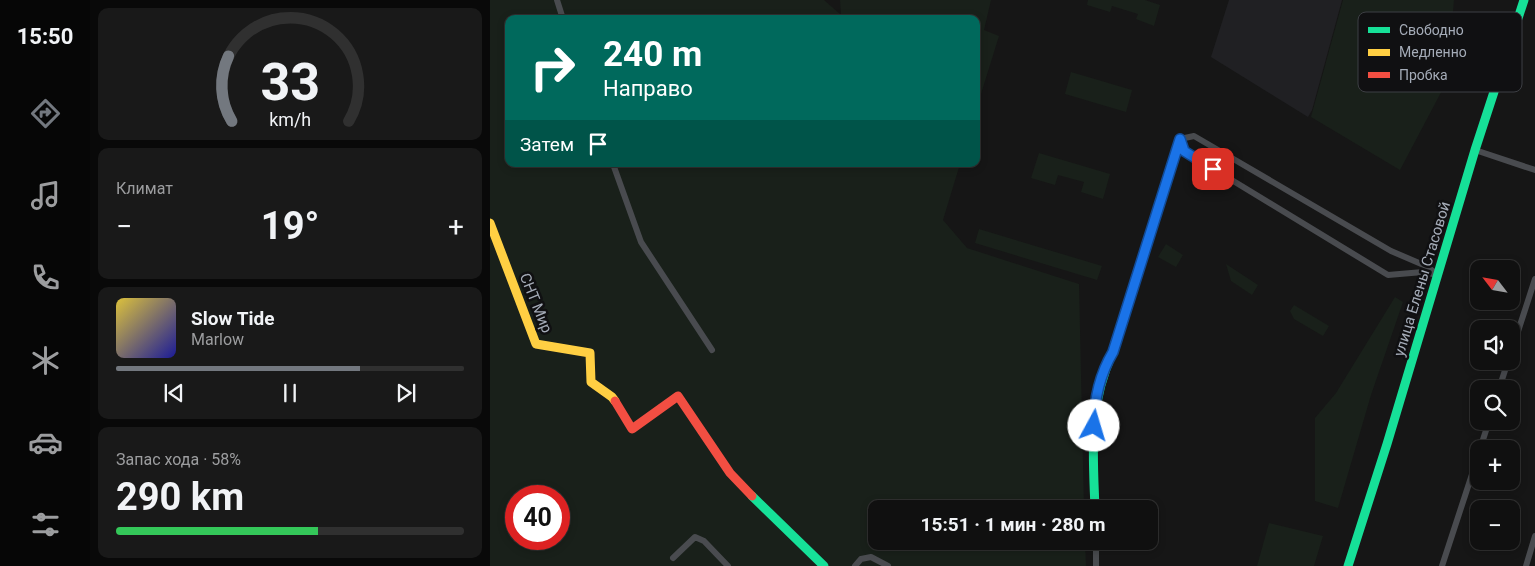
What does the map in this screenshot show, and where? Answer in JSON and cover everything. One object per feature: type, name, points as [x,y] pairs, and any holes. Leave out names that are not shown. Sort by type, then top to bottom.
[{"type":"street","points":[[557,0],[561,15]]},
{"type":"street","name":"улица Елены Стасовой","points":[[1520,12],[1524,0]]},
{"type":"street","name":"улица Елены Стасовой","points":[[1348,566],[1494,92]]},
{"type":"street","points":[[1180,139],[1194,136],[1391,252],[1426,266],[1438,275]]},
{"type":"street","points":[[1180,139],[1184,151],[1388,275],[1423,272],[1438,275]]},
{"type":"street","points":[[1095,500],[1094,411],[1104,367],[1113,352],[1180,139]]},
{"type":"street","points":[[1475,150],[1535,170]]},
{"type":"street","points":[[613,167],[641,242],[712,350]]},
{"type":"street","name":"СНТ Мир","points":[[490,223],[536,344],[590,353],[591,382],[612,397],[632,429],[678,396],[730,473],[766,511],[824,566]]},
{"type":"street","points":[[1520,325],[1535,279]]},
{"type":"street","points":[[1442,566],[1470,480]]},
{"type":"street","points":[[1526,566],[1535,536]]},
{"type":"street","points":[[673,558],[695,537],[704,541],[728,566]]},
{"type":"street","points":[[1096,550],[1096,566]]},
{"type":"street","points":[[855,566],[861,559],[871,557],[888,566]]},
{"type":"shaded area","points":[[490,0],[824,0],[841,15],[505,15],[505,167],[959,167],[943,220],[967,248],[1079,284],[1084,500],[868,500],[868,550],[1085,550],[1086,566],[490,566]]},
{"type":"shaded area","points":[[840,0],[991,0],[984,30],[999,36],[980,97],[980,15],[841,15]]},
{"type":"shaded area","points":[[1088,0],[1145,0],[1160,5],[1154,26],[1136,19],[1138,14],[1112,6],[1110,12],[1087,5]]},
{"type":"shaded area","points":[[1229,0],[1342,0],[1312,110],[1308,117],[1211,57]]},
{"type":"shaded area","points":[[1343,0],[1454,0],[1453,12],[1358,12],[1358,92],[1441,92],[1400,170],[1311,117]]},
{"type":"shaded area","points":[[1071,72],[1132,90],[1126,112],[1065,94]]},
{"type":"shaded area","points":[[1039,153],[1110,174],[1103,199],[1081,192],[1084,182],[1058,175],[1055,185],[1031,178]]},
{"type":"shaded area","points":[[979,229],[1102,266],[1097,280],[975,243]]},
{"type":"shaded area","points":[[1166,244],[1183,255],[1176,267],[1158,257]]},
{"type":"shaded area","points":[[1226,264],[1258,285],[1252,295],[1231,281]]},
{"type":"shaded area","points":[[1395,297],[1403,302],[1371,395],[1338,508],[1315,501],[1315,418],[1336,393]]},
{"type":"shaded area","points":[[1294,305],[1329,326],[1323,336],[1294,319],[1290,311]]},
{"type":"shaded area","points":[[1269,523],[1323,536],[1314,566],[1257,566]]},
{"type":"traffic: fast","points":[[1520,12],[1524,0]]},
{"type":"traffic: fast","points":[[1348,566],[1494,92]]},
{"type":"traffic: fast","points":[[1095,500],[1093,448],[1099,391],[1180,139]]},
{"type":"traffic: fast","points":[[752,496],[824,566]]},
{"type":"traffic: slow","points":[[490,223],[536,344],[590,353],[591,382],[615,401]]},
{"type":"traffic: jam","points":[[615,401],[632,429],[678,396],[730,473],[752,496]]},
{"type":"route","points":[[1094,426],[1094,411],[1104,367],[1113,352],[1180,139],[1184,151],[1213,169]]}]
